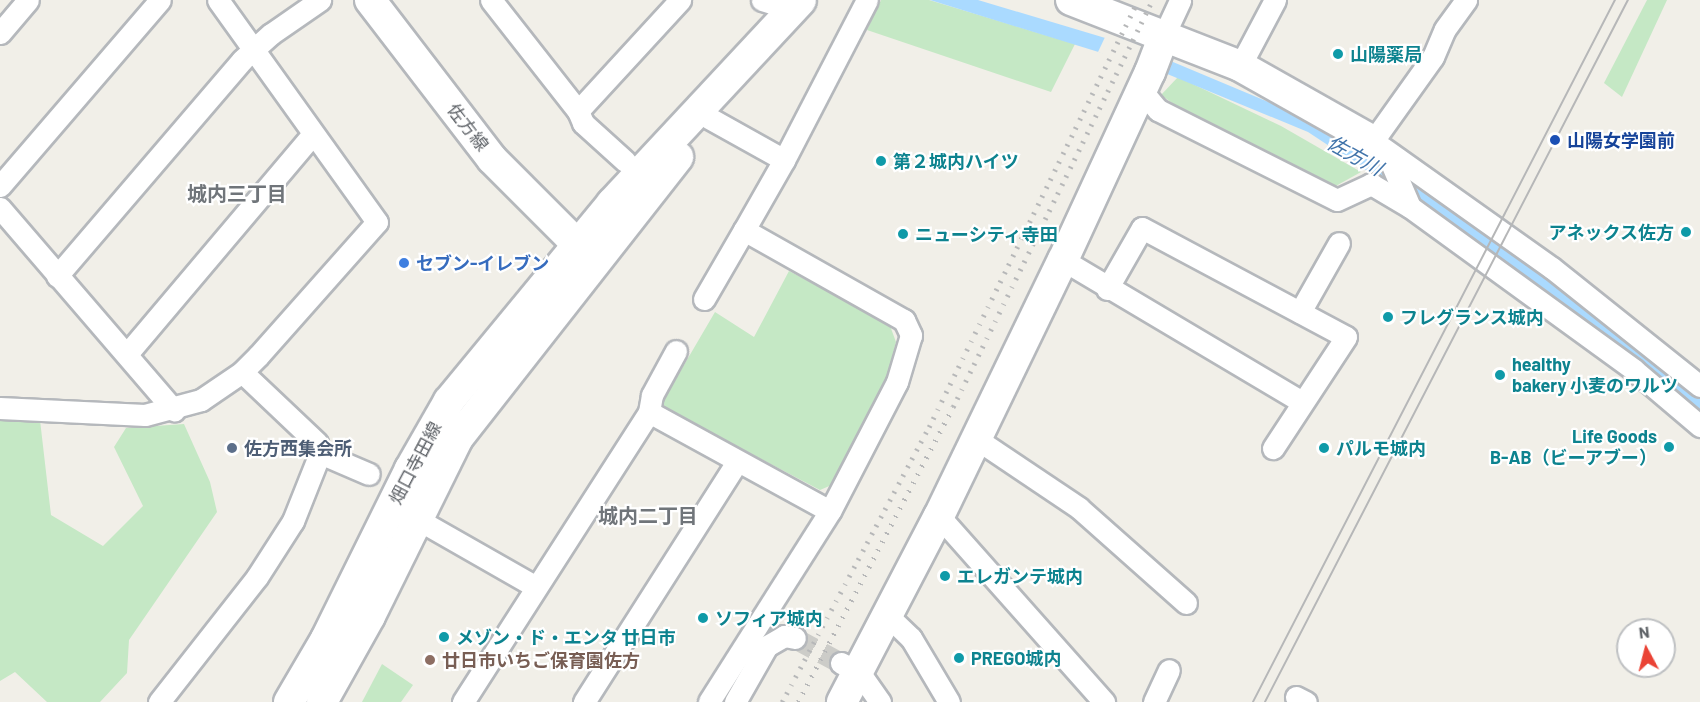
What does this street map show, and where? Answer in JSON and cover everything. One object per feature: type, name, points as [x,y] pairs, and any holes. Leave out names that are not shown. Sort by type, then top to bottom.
[{"type":"street","points":[[0,33],[28,0]]},
{"type":"street","points":[[0,186],[160,0]]},
{"type":"street","points":[[0,408],[146,415],[174,410],[201,400],[242,372],[377,222],[218,0]]},
{"type":"street","points":[[57,276],[254,48],[320,0]]},
{"type":"street","name":"佐方線","points":[[370,0],[486,151],[586,255]]},
{"type":"street","points":[[491,0],[578,111],[583,123],[625,161]]},
{"type":"street","points":[[578,111],[680,0]]},
{"type":"street","points":[[762,0],[799,3]]},
{"type":"street","points":[[705,299],[784,160],[867,0]]},
{"type":"street","points":[[1071,0],[1153,63],[1240,66],[1373,141],[1552,268],[1653,367],[1700,426]]},
{"type":"street","points":[[842,702],[850,667],[887,615],[939,516],[1063,260],[1180,0]]},
{"type":"street","points":[[1240,66],[1275,0]]},
{"type":"street","points":[[1373,141],[1433,57],[1445,29],[1466,0]]},
{"type":"street","points":[[586,255],[709,118],[799,3]]},
{"type":"street","points":[[322,702],[361,634],[458,438],[475,412],[586,255],[799,3]]},
{"type":"street","points":[[1153,63],[1158,110],[1337,200],[1371,184],[1407,203],[1492,263],[1653,367],[1700,386]]},
{"type":"street","points":[[709,118],[784,160]]},
{"type":"street","points":[[127,354],[313,134]]},
{"type":"street","points":[[1373,141],[1393,169],[1407,203]]},
{"type":"street","points":[[0,207],[174,410]]},
{"type":"street","points":[[1107,289],[1142,228],[1346,337],[1273,448]]},
{"type":"street","points":[[709,702],[830,511],[897,382],[911,335],[904,320],[744,230]]},
{"type":"street","points":[[1300,312],[1339,243]]},
{"type":"street","name":"畑口寺田線","points":[[288,702],[336,621],[428,434],[473,370],[586,255]]},
{"type":"street","points":[[1063,260],[1107,289],[1302,402]]},
{"type":"street","points":[[463,702],[649,412],[652,395],[676,351]]},
{"type":"street","points":[[159,702],[257,577],[292,521],[320,453],[317,443],[242,372]]},
{"type":"street","points":[[649,412],[830,511]]},
{"type":"street","points":[[975,438],[1079,508],[1186,603]]},
{"type":"street","points":[[320,453],[369,474]]},
{"type":"street","points":[[584,702],[737,462]]},
{"type":"street","points":[[939,516],[1104,702]]},
{"type":"street","points":[[417,519],[536,587]]},
{"type":"street","points":[[887,615],[911,638],[949,702]]},
{"type":"street","points":[[735,702],[767,646],[784,636],[795,638]]},
{"type":"street","points":[[850,667],[880,702]]},
{"type":"street","points":[[1154,702],[1169,670]]},
{"type":"green space","points":[[881,0],[929,0],[1075,44],[1051,92],[867,30]]},
{"type":"green space","points":[[1647,0],[1667,0],[1622,97],[1604,83]]},
{"type":"green space","points":[[1178,77],[1281,126],[1361,172],[1334,187],[1179,108],[1161,95]]},
{"type":"green space","points":[[789,271],[889,323],[896,342],[887,376],[834,484],[820,490],[660,406],[715,312],[754,337]]},
{"type":"green space","points":[[40,420],[51,515],[103,546],[143,506],[114,447],[126,428],[184,424],[210,482],[217,512],[129,640],[127,673],[100,702],[47,702],[15,672],[0,681],[0,421]]},
{"type":"green space","points":[[382,664],[413,685],[401,702],[362,702]]},
{"type":"water","name":"佐方川","points":[[930,0],[978,0],[1142,49],[1311,120],[1374,154],[1544,274],[1700,398],[1700,416],[1511,266],[1308,132],[1160,71]]},
{"type":"pier","points":[[1106,35],[1144,46],[1134,66],[1098,52]]},
{"type":"tunnel","points":[[795,638],[841,663]]},
{"type":"tram line","points":[[1253,702],[1615,0]]},
{"type":"tram line","points":[[1265,702],[1628,0]]},
{"type":"railway","points":[[782,702],[929,427],[1138,0]]},
{"type":"railway","points":[[798,702],[953,407],[1152,0]]},
{"type":"place","name":"山陽薬局","points":[[1338,54]]},
{"type":"place","name":"山陽女学園前","points":[[1555,140]]},
{"type":"place","name":"第２城内ハイツ","points":[[881,161]]},
{"type":"place","name":"アネックス佐方","points":[[1686,232]]},
{"type":"place","name":"ニューシティ寺田","points":[[903,234]]},
{"type":"place","name":"セブン-イレブン","points":[[404,263]]},
{"type":"place","name":"フレグランス城内","points":[[1388,317]]},
{"type":"place","name":"healthy bakery 小麦のワルツ","points":[[1500,375]]},
{"type":"place","name":"Life Goods B-AB（ビーアブー）","points":[[1669,447]]},
{"type":"place","name":"佐方西集会所","points":[[232,448]]},
{"type":"place","name":"パルモ城内","points":[[1324,448]]},
{"type":"place","name":"エレガンテ城内","points":[[945,576]]},
{"type":"place","name":"ソフィア城内","points":[[703,618]]},
{"type":"place","name":"メゾン・ド・エンタ 廿日市","points":[[444,637]]},
{"type":"place","name":"PREGO城内","points":[[959,658]]},
{"type":"place","name":"廿日市いちご保育園佐方","points":[[430,660]]},
{"type":"district","name":"城内三丁目","points":[[237,193]]},
{"type":"district","name":"城内二丁目","points":[[648,515]]}]
